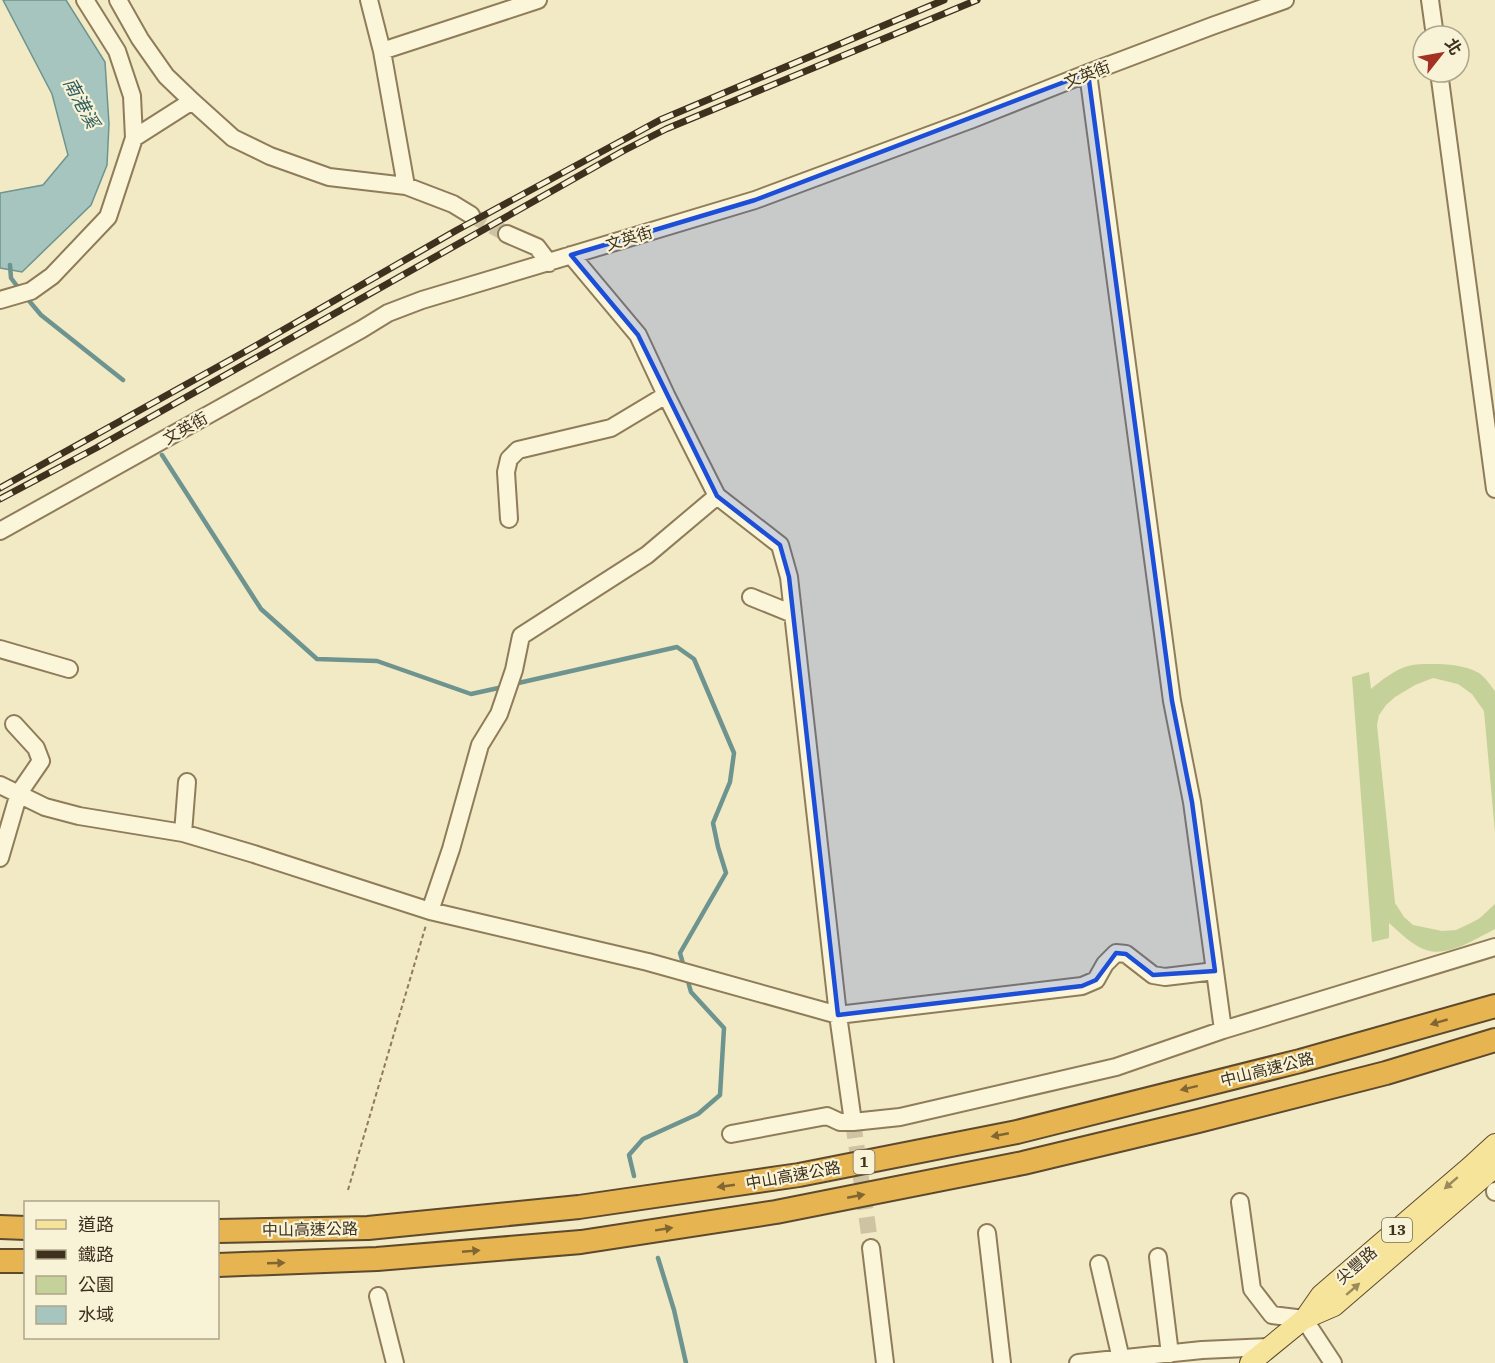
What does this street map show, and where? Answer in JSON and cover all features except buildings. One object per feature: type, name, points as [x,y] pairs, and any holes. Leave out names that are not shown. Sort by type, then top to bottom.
[{"type":"highway","name":"中山高速公路","points":[[219,1231],[380,1227],[579,1207],[799,1175],[1017,1132],[1300,1060],[1495,1006]]},
{"type":"highway","name":"中山高速公路","points":[[219,1265],[377,1259],[581,1242],[776,1212],[1023,1163],[1386,1073],[1495,1040]]},
{"type":"highway","points":[[0,1227],[24,1228]]},
{"type":"highway","points":[[0,1261],[24,1261]]},
{"type":"main road","name":"尖豐路","points":[[1304,1319],[1322,1294],[1495,1144]]},
{"type":"main road","name":"尖豐路","points":[[1250,1363],[1304,1319],[1334,1306],[1495,1167]]},
{"type":"street","points":[[2,299],[31,291],[52,276],[108,217],[134,138],[132,96],[117,51],[86,0]]},
{"type":"street","points":[[118,0],[140,39],[166,76],[233,138],[270,156],[329,177],[406,186],[453,204],[471,215]]},
{"type":"street","points":[[369,0],[382,51],[406,186]]},
{"type":"street","points":[[382,51],[538,0]]},
{"type":"street","name":"文英街","points":[[0,531],[388,313],[422,300],[755,200],[1285,0]]},
{"type":"street","points":[[1430,0],[1433,24]]},
{"type":"street","points":[[1088,73],[1171,689],[1192,802],[1223,1030]]},
{"type":"street","points":[[1441,84],[1495,489]]},
{"type":"street","points":[[134,138],[192,101]]},
{"type":"street","points":[[507,234],[537,247],[549,263]]},
{"type":"street","points":[[571,255],[638,335],[717,496],[780,545],[789,577],[794,614],[838,1015],[853,1122]]},
{"type":"street","points":[[509,519],[506,472],[509,459],[518,450],[611,428],[666,394]]},
{"type":"street","points":[[430,911],[451,849],[480,745],[499,714],[521,636],[647,555],[717,496]]},
{"type":"street","points":[[751,597],[794,614]]},
{"type":"street","points":[[0,649],[69,669]]},
{"type":"street","points":[[0,858],[19,793],[41,761],[36,748],[14,724]]},
{"type":"street","points":[[183,833],[187,782]]},
{"type":"street","points":[[0,785],[45,807],[79,816],[183,833],[430,911],[648,962],[838,1015],[1082,986],[1096,980],[1105,964],[1116,953],[1126,954],[1153,975],[1165,977],[1215,971]]},
{"type":"street","points":[[731,1134],[827,1116],[840,1122],[900,1117],[1116,1067],[1223,1030],[1495,947]]},
{"type":"street","points":[[1240,1202],[1252,1289],[1272,1315],[1304,1319],[1333,1363]]},
{"type":"street","points":[[987,1233],[1002,1363]]},
{"type":"street","points":[[871,1248],[885,1363]]},
{"type":"street","points":[[1158,1257],[1170,1354]]},
{"type":"street","points":[[1099,1264],[1121,1359]]},
{"type":"street","points":[[378,1296],[395,1363]]},
{"type":"street","points":[[1078,1363],[1202,1350],[1269,1347]]},
{"type":"path","points":[[348,1190],[430,911]]},
{"type":"highlighted area","points":[[1088,73],[1172,701],[1192,802],[1215,971],[1153,975],[1126,954],[1116,953],[1096,980],[1082,986],[838,1015],[789,577],[780,545],[717,496],[638,335],[571,255],[755,200]]},
{"type":"green space","points":[[1432,664],[1474,670],[1495,691],[1495,832],[1484,711],[1472,694],[1458,684],[1433,678],[1395,697],[1379,715],[1377,725],[1395,903],[1404,917],[1413,925],[1442,931],[1456,930],[1471,923],[1495,904],[1495,929],[1468,943],[1438,952],[1419,947],[1389,923],[1389,938],[1372,942],[1352,677],[1369,672],[1371,689],[1403,668]]},
{"type":"water","name":"南港溪","points":[[3,0],[66,0],[105,62],[109,124],[107,165],[91,205],[22,272],[0,268],[0,193],[43,185],[68,155],[52,94]]},
{"type":"waterway","points":[[10,265],[11,278],[20,290]]},
{"type":"waterway","points":[[25,296],[41,315],[123,380]]},
{"type":"waterway","points":[[162,455],[261,609],[317,659],[377,661],[471,694],[503,687]]},
{"type":"waterway","points":[[514,684],[677,647],[694,659],[734,753],[730,782],[713,823],[726,873],[680,953],[684,967]]},
{"type":"waterway","points":[[634,1176],[629,1155],[643,1139],[698,1114],[720,1095],[724,1028],[691,992],[687,978]]},
{"type":"waterway","points":[[658,1258],[674,1310],[686,1363]]},
{"type":"tunnel","points":[[471,215],[507,234]]},
{"type":"tunnel","points":[[853,1122],[871,1248]]},
{"type":"railway","points":[[0,488],[257,345],[457,230],[660,120],[944,0]]},
{"type":"railway","points":[[0,499],[96,448],[623,151],[666,129],[977,0]]}]
